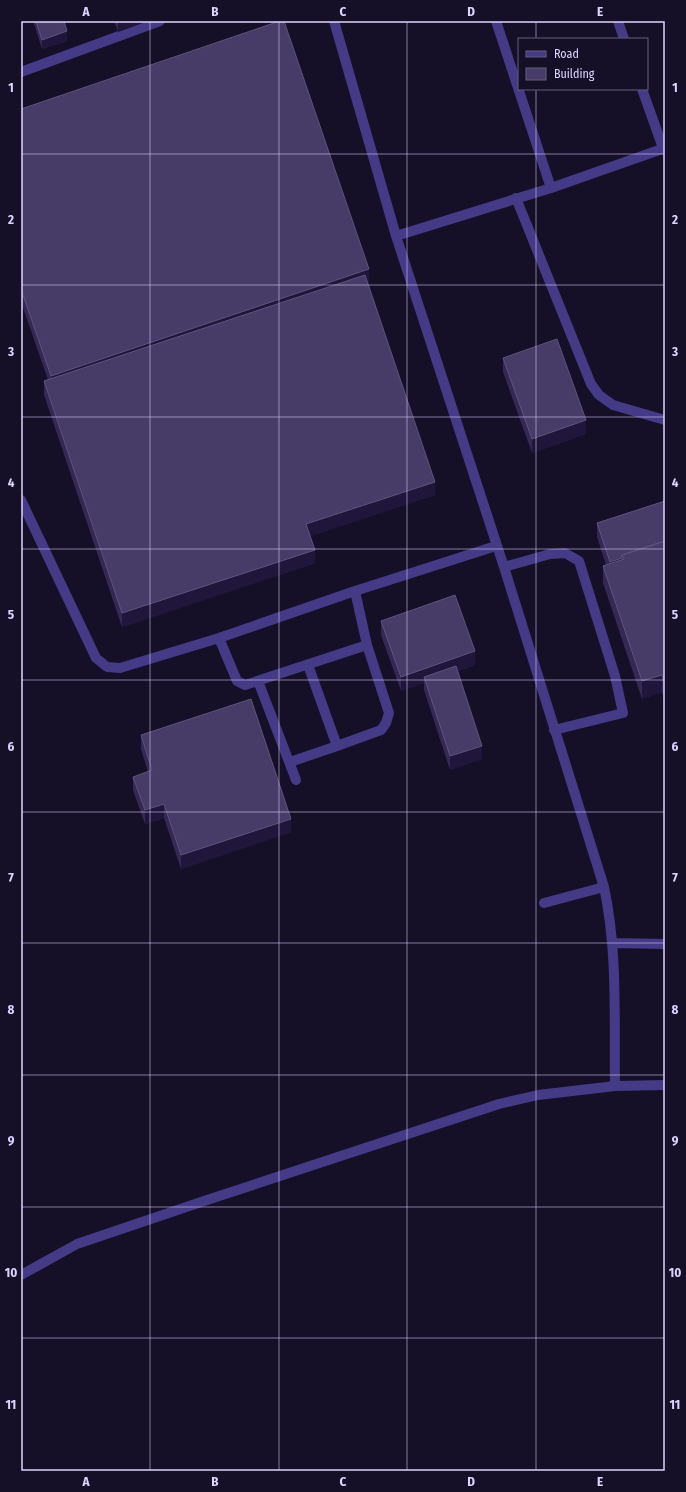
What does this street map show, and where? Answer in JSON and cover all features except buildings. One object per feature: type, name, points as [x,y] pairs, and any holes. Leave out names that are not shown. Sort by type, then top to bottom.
[{"type":"street","points":[[21,72],[160,21]]},
{"type":"street","points":[[334,21],[396,236],[504,567],[604,887],[610,916],[613,943],[615,1086]]},
{"type":"street","points":[[496,21],[518,88]]},
{"type":"street","points":[[618,21],[624,38]]},
{"type":"street","points":[[519,90],[551,188]]},
{"type":"street","points":[[396,236],[551,188],[664,148],[642,90]]},
{"type":"street","points":[[516,198],[588,377],[599,395],[613,404],[665,420]]},
{"type":"street","points":[[21,500],[96,658],[107,667],[120,668],[219,638],[355,591],[496,546]]},
{"type":"street","points":[[504,567],[550,554],[565,553],[579,561],[615,676],[623,713],[554,730]]},
{"type":"street","points":[[290,762],[381,730],[386,723],[389,713],[367,645],[355,591]]},
{"type":"street","points":[[219,638],[237,681],[245,685],[367,645]]},
{"type":"street","points":[[308,665],[337,746]]},
{"type":"street","points":[[258,681],[296,780]]},
{"type":"street","points":[[544,903],[604,887]]},
{"type":"street","points":[[613,943],[665,944]]},
{"type":"street","points":[[21,1275],[77,1244],[499,1104],[538,1095],[615,1086],[665,1085]]}]
